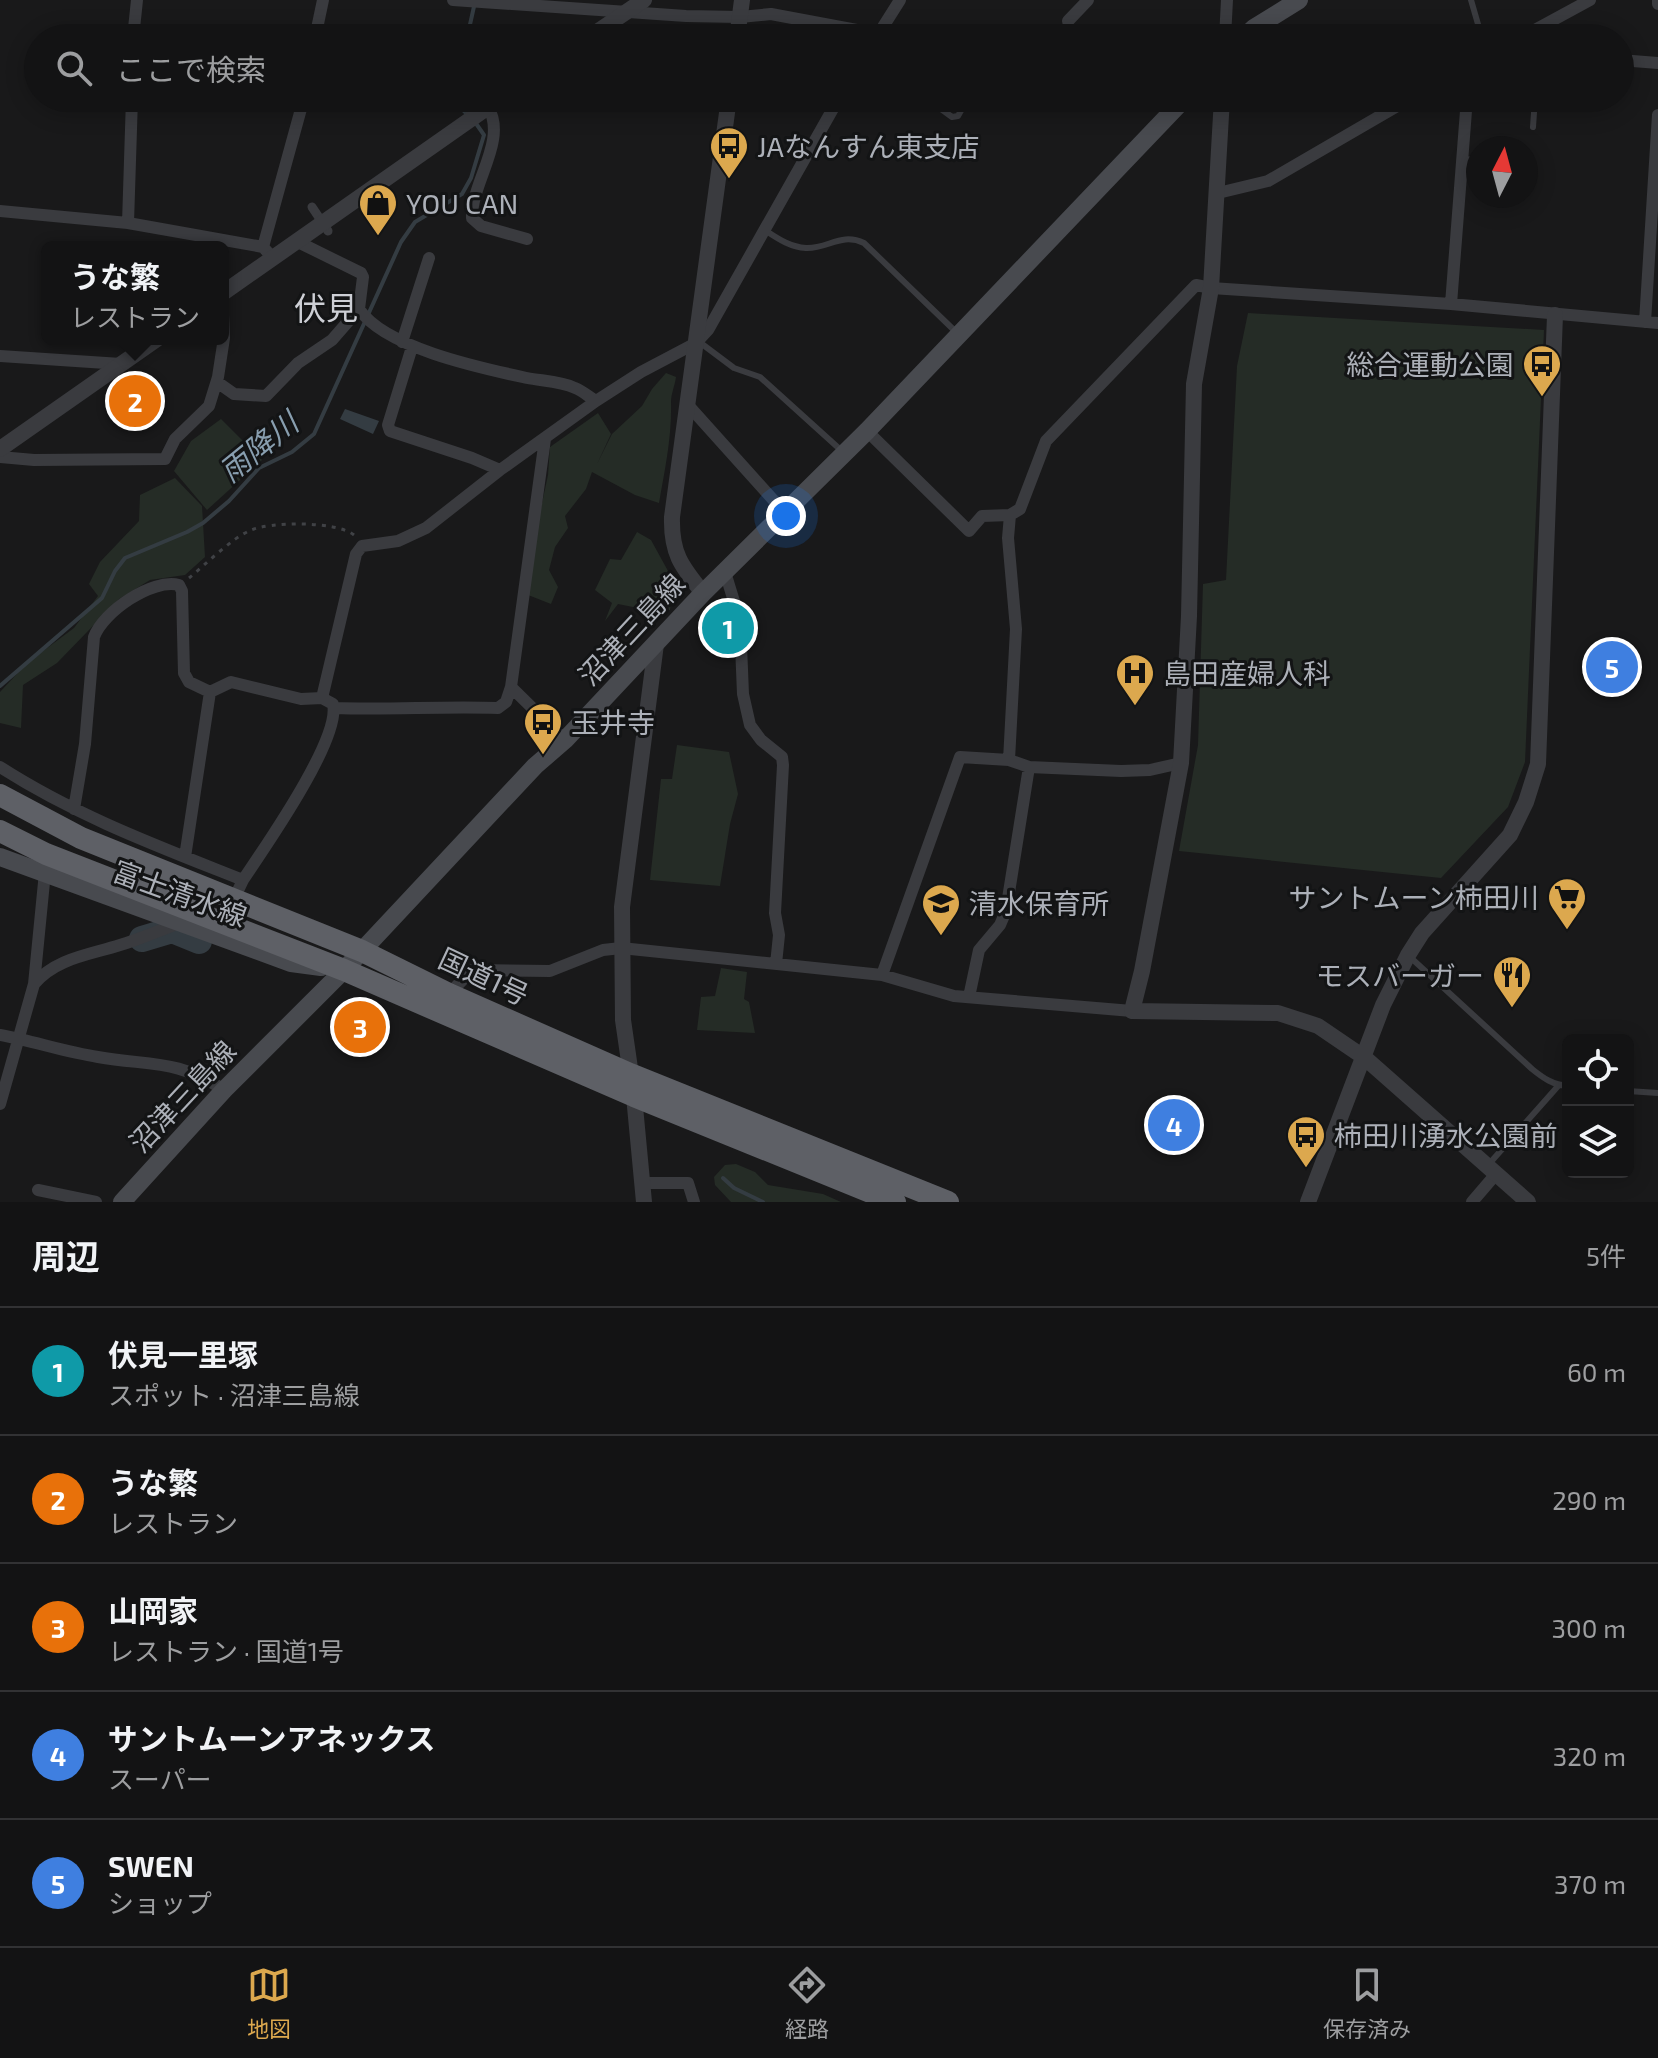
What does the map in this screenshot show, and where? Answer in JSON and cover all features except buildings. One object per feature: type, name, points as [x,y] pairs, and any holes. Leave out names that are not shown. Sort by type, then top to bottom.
[{"type":"highway","name":"国道1号","points":[[0,795],[81,838],[239,890],[632,1085],[895,1202]]},
{"type":"highway","name":"国道1号","points":[[0,831],[46,863],[344,970],[632,1085],[948,1202]]},
{"type":"main road","points":[[1260,24],[1299,0]]},
{"type":"main road","name":"沼津三島線","points":[[127,1202],[224,1090],[344,970],[703,593],[867,431],[1172,112]]},
{"type":"main road","name":"富士清水線","points":[[0,857],[46,863],[180,923],[291,963],[344,970]]},
{"type":"street","points":[[134,24],[137,0]]},
{"type":"street","points":[[318,24],[323,0]]},
{"type":"street","points":[[453,0],[542,4],[625,13],[741,9],[819,24]]},
{"type":"street","points":[[609,24],[644,0]]},
{"type":"street","points":[[885,24],[900,0]]},
{"type":"street","points":[[1068,21],[1088,0]]},
{"type":"street","points":[[1226,24],[1227,0]]},
{"type":"street","points":[[1546,24],[1590,0]]},
{"type":"street","points":[[1634,61],[1658,63]]},
{"type":"street","points":[[128,223],[132,112]]},
{"type":"street","points":[[268,252],[301,112]]},
{"type":"street","points":[[229,288],[268,252],[298,242],[481,112]]},
{"type":"street","points":[[494,112],[494,135],[474,200],[472,218],[481,226],[527,239]]},
{"type":"street","points":[[703,593],[677,558],[672,544],[672,517],[727,112]]},
{"type":"street","points":[[322,698],[352,565],[362,546],[398,541],[419,533],[596,401],[697,342],[708,330],[831,112]]},
{"type":"street","points":[[1132,1011],[1181,763],[1189,616],[1194,384],[1211,288],[1221,112]]},
{"type":"street","points":[[1218,193],[1268,181],[1387,112]]},
{"type":"street","points":[[1451,304],[1466,112]]},
{"type":"street","points":[[867,431],[969,531],[982,516],[1010,515],[1020,509],[1046,441],[1196,285],[1652,322],[1658,115]]},
{"type":"street","points":[[312,207],[328,231]]},
{"type":"street","points":[[0,211],[128,223],[215,241]]},
{"type":"street","points":[[217,382],[234,394],[266,396],[298,363],[332,340],[359,309],[361,273],[298,242]]},
{"type":"street","points":[[229,244],[268,252]]},
{"type":"street","points":[[429,258],[388,425],[390,431],[500,470]]},
{"type":"street","points":[[359,309],[383,332],[407,345],[526,378],[573,387],[596,401]]},
{"type":"street","points":[[1308,1202],[1383,1005],[1408,955],[1422,933],[1510,835],[1526,802],[1538,764],[1555,315]]},
{"type":"street","points":[[0,449],[148,345]]},
{"type":"street","points":[[0,457],[34,460],[165,459],[175,439],[209,406],[217,382],[223,345]]},
{"type":"street","points":[[0,356],[121,364]]},
{"type":"street","points":[[688,405],[785,513]]},
{"type":"street","points":[[335,708],[498,708],[506,702],[511,687],[545,439]]},
{"type":"street","points":[[1009,760],[1016,629],[1008,538],[1010,515]]},
{"type":"street","points":[[725,572],[740,621],[743,694],[750,725],[761,740],[782,757],[775,913],[779,935],[776,964]]},
{"type":"street","points":[[74,809],[85,744],[97,630],[129,599],[146,589],[166,583],[179,585],[182,591],[184,673],[189,682],[210,692]]},
{"type":"street","points":[[644,1202],[623,1020],[621,948],[622,907],[656,644]]},
{"type":"street","points":[[0,767],[74,809],[185,857],[239,890],[316,762],[335,708],[331,701],[322,698],[301,699],[231,682],[210,692]]},
{"type":"street","points":[[511,687],[565,740]]},
{"type":"street","points":[[185,857],[210,692]]},
{"type":"street","points":[[882,975],[960,757],[1009,760],[1029,767],[1121,771],[1150,770],[1181,763]]},
{"type":"street","points":[[969,997],[979,950],[1000,925],[1006,911],[1029,767]]},
{"type":"street","points":[[0,1104],[34,984],[46,863]]},
{"type":"street","points":[[34,984],[47,970],[69,959],[122,945],[180,923]]},
{"type":"street","points":[[449,994],[472,970],[550,971],[603,950],[621,948],[882,975],[954,996],[1132,1011],[1278,1013],[1318,1026],[1365,1058],[1528,1202]]},
{"type":"street","points":[[0,1035],[100,1058],[157,1062],[183,1068],[224,1090]]},
{"type":"street","points":[[1472,1202],[1492,1170]]},
{"type":"street","points":[[643,1183],[688,1183],[694,1202]]},
{"type":"street","points":[[38,1190],[96,1202]]},
{"type":"lane","points":[[1471,0],[1478,24]]},
{"type":"lane","points":[[1533,127],[1534,112]]},
{"type":"lane","points":[[1462,159],[1466,159]]},
{"type":"lane","points":[[763,229],[788,245],[805,248],[845,238],[864,243],[959,334]]},
{"type":"lane","points":[[697,342],[734,368],[760,377],[845,453]]},
{"type":"lane","points":[[1408,955],[1532,1069],[1562,1085]]},
{"type":"lane","points":[[1492,1170],[1559,1085]]},
{"type":"lane","points":[[1634,1091],[1658,1093]]},
{"type":"path","points":[[179,585],[250,530],[315,524],[352,532],[362,546]]},
{"type":"shaded area","points":[[1248,313],[1544,330],[1525,762],[1508,807],[1441,878],[1179,851],[1198,745],[1203,584],[1226,580],[1237,366]]},
{"type":"shaded area","points":[[666,373],[676,377],[659,503],[635,495],[592,472],[586,489],[565,516],[568,528],[555,547],[549,570],[558,587],[551,604],[523,593],[548,475],[550,447],[598,413],[611,434],[597,464],[612,434],[642,406]]},
{"type":"shaded area","points":[[345,409],[379,421],[373,434],[340,419]]},
{"type":"shaded area","points":[[221,419],[262,460],[207,510],[174,471],[191,441]]},
{"type":"shaded area","points":[[175,478],[202,506],[205,557],[185,575],[150,580],[119,599],[57,663],[23,685],[21,728],[0,723],[0,692],[27,663],[74,628],[98,596],[89,584],[100,562],[139,521],[140,495]]},
{"type":"shaded area","points":[[637,532],[651,540],[673,580],[670,610],[653,611],[618,604],[605,621],[612,603],[595,590],[610,559],[621,560]]},
{"type":"shaded area","points":[[677,745],[729,752],[738,794],[720,886],[650,880],[661,779],[672,779]]},
{"type":"shaded area","points":[[721,968],[747,972],[744,999],[749,1002],[755,1033],[697,1030],[701,997],[715,996]]},
{"type":"shaded area","points":[[736,1164],[755,1172],[768,1185],[823,1194],[841,1202],[731,1202],[715,1185],[714,1177],[725,1165]]},
{"type":"waterway","name":"雨降川","points":[[470,24],[475,2]]},
{"type":"waterway","name":"雨降川","points":[[465,112],[469,116]]},
{"type":"waterway","name":"雨降川","points":[[0,686],[102,598],[125,558],[203,523],[229,501],[259,468],[292,452],[314,434],[401,242],[415,222],[462,194],[471,178],[484,135],[475,122]]},
{"type":"waterway","points":[[142,939],[172,930],[199,941]]},
{"type":"waterway","points":[[723,1178],[734,1188],[763,1202]]},
{"type":"place","name":"JAなんすん東支店","points":[[729,180]]},
{"type":"place","name":"YOU CAN","points":[[378,237]]},
{"type":"place","name":"総合運動公園","points":[[1542,398]]},
{"type":"place","name":"うな繁","points":[[135,401]]},
{"type":"place","name":"伏見一里塚","points":[[728,628]]},
{"type":"place","name":"SWEN","points":[[1612,667]]},
{"type":"place","name":"島田産婦人科","points":[[1135,707]]},
{"type":"place","name":"玉井寺","points":[[543,756]]},
{"type":"place","name":"サントムーン柿田川","points":[[1567,931]]},
{"type":"place","name":"清水保育所","points":[[941,937]]},
{"type":"place","name":"モスバーガー","points":[[1512,1009]]},
{"type":"place","name":"山岡家","points":[[360,1027]]},
{"type":"place","name":"サントムーンアネックス","points":[[1174,1125]]},
{"type":"place","name":"柿田川湧水公園前","points":[[1306,1169]]},
{"type":"district","name":"伏見","points":[[326,307]]}]
